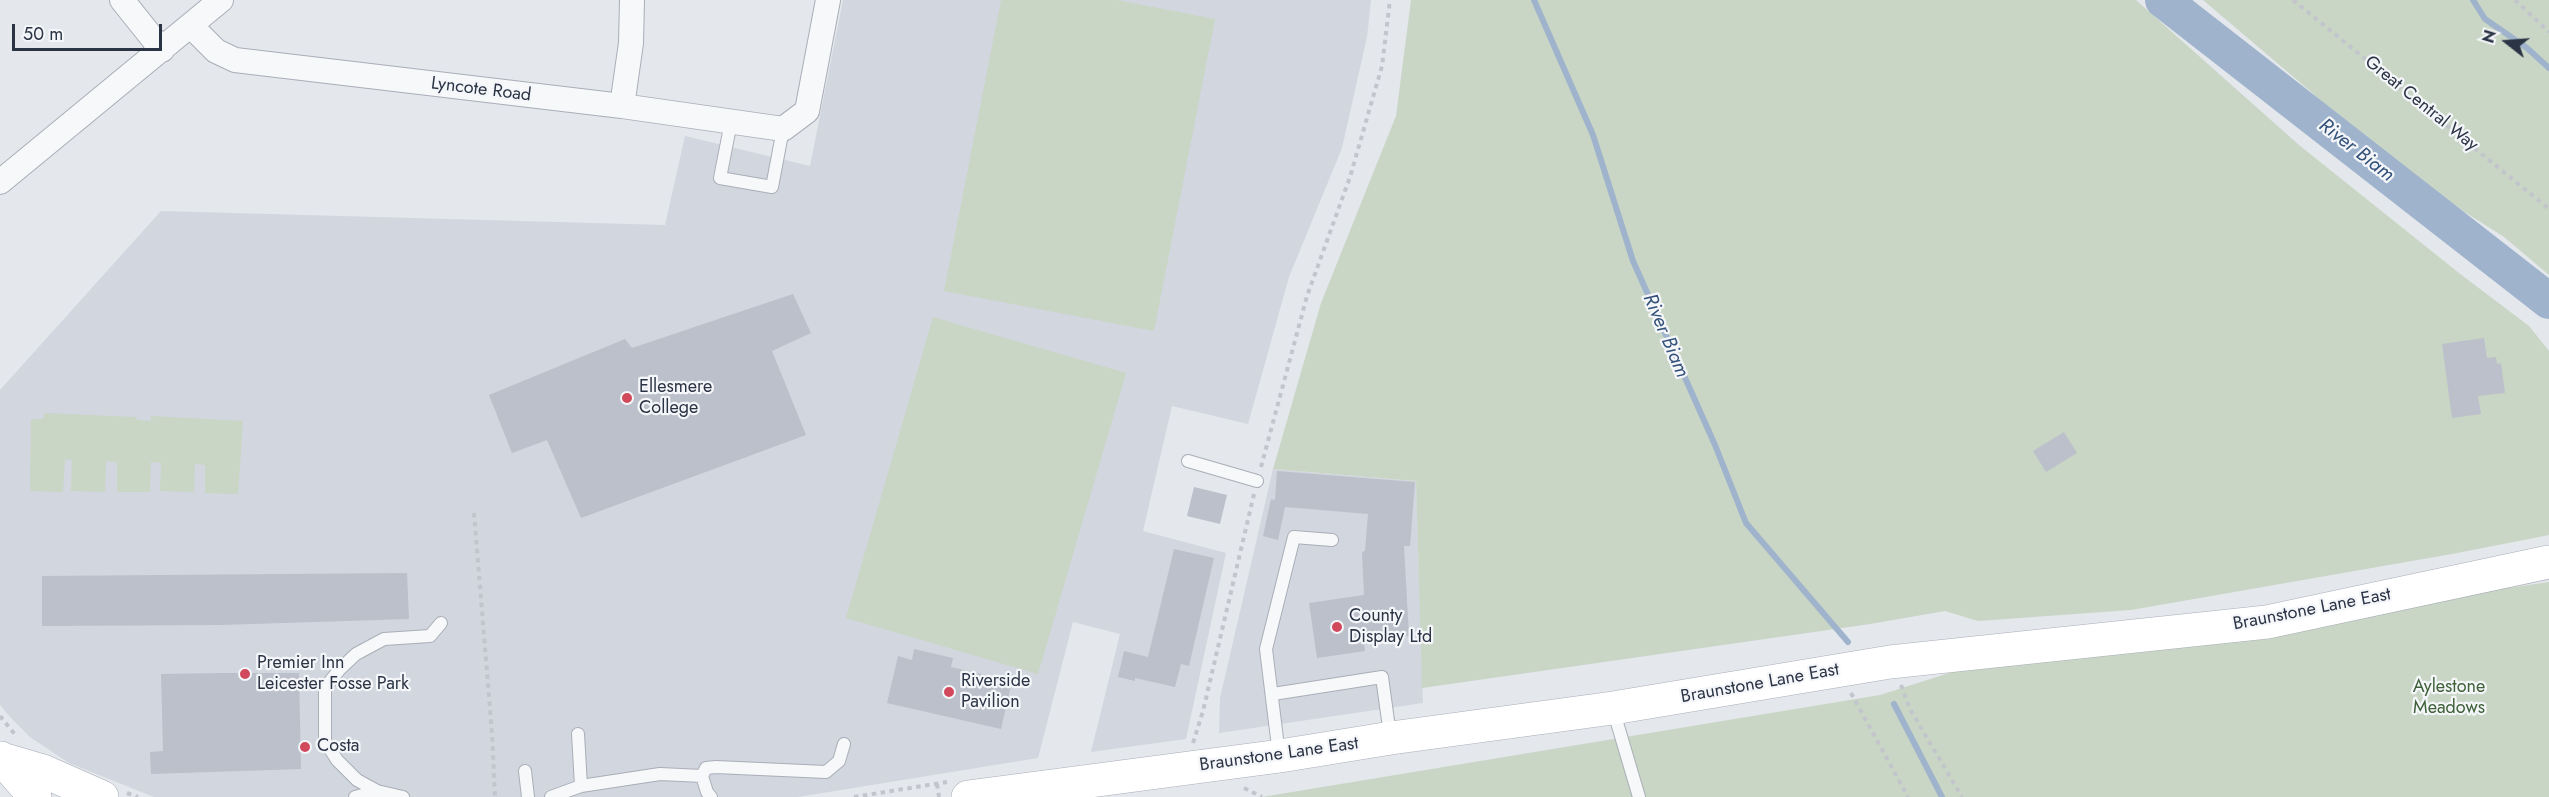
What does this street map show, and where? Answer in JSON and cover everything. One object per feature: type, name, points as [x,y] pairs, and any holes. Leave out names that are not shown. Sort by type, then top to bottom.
[{"type":"street","points":[[122,0],[162,50]]},
{"type":"street","points":[[0,182],[221,0]]},
{"type":"street","points":[[622,106],[631,43],[632,0]]},
{"type":"street","points":[[783,129],[807,111],[828,0]]},
{"type":"street","name":"Lyncote Road","points":[[191,26],[216,51],[235,60],[622,106],[783,129]]},
{"type":"street","name":"Braunstone Lane East","points":[[969,797],[1102,788],[1391,738],[1613,708],[1890,662],[2267,622],[2549,562]]},
{"type":"street","points":[[1,758],[6,797]]},
{"type":"street","points":[[1,758],[35,797]]},
{"type":"street","points":[[1,758],[43,771],[102,797]]},
{"type":"lane","points":[[732,122],[720,178],[772,187],[783,129]]},
{"type":"lane","points":[[1188,461],[1257,481]]},
{"type":"lane","points":[[1280,756],[1266,649],[1294,537],[1332,540]]},
{"type":"lane","points":[[403,797],[377,791],[357,780],[337,760],[325,741],[325,688],[339,670],[357,654],[384,639],[430,636],[441,622]]},
{"type":"lane","points":[[1273,694],[1382,677],[1391,738]]},
{"type":"lane","points":[[1613,708],[1639,797]]},
{"type":"lane","points":[[579,734],[581,786]]},
{"type":"lane","points":[[711,797],[702,776],[706,768],[826,772],[839,761],[844,744]]},
{"type":"lane","points":[[525,771],[528,797]]},
{"type":"lane","points":[[551,797],[581,786],[660,774],[702,776]]},
{"type":"lane","points":[[355,797],[377,791]]},
{"type":"path","points":[[1192,745],[1203,711],[1257,481],[1307,296],[1350,177],[1382,66],[1390,0]]},
{"type":"path","name":"Great Central Way","points":[[2293,0],[2549,209]]},
{"type":"path","points":[[2515,0],[2549,32]]},
{"type":"path","points":[[474,513],[495,797]]},
{"type":"path","points":[[1890,662],[1910,709],[1962,797]]},
{"type":"path","points":[[1839,671],[1908,797]]},
{"type":"path","points":[[937,784],[939,797]]},
{"type":"path","points":[[1242,787],[1262,797]]},
{"type":"shaded area","name":"Ellesmere College","points":[[843,0],[1371,0],[1367,37],[1342,148],[1289,277],[1248,424],[1172,406],[1143,531],[1226,553],[1186,739],[1091,752],[1120,634],[1073,622],[1038,758],[798,797],[154,797],[69,763],[30,737],[11,718],[0,705],[0,390],[161,211],[665,225],[685,136],[810,166]]},
{"type":"shaded area","points":[[1273,469],[1416,481],[1423,703],[1219,733],[1220,698]]},
{"type":"green space","points":[[1001,0],[1117,0],[1215,19],[1154,331],[944,291]]},
{"type":"green space","points":[[1411,0],[2136,0],[2299,145],[2529,326],[2549,351],[2549,535],[2131,610],[1978,621],[1945,611],[1870,624],[1422,688],[1416,481],[1273,469],[1321,303],[1396,116]]},
{"type":"green space","points":[[2203,0],[2549,0],[2549,275],[2504,237],[2394,167],[2310,91]]},
{"type":"green space","points":[[933,317],[1126,373],[1038,674],[846,618]]},
{"type":"green space","points":[[44,413],[136,417],[137,420],[151,421],[151,416],[243,421],[238,494],[205,493],[205,465],[195,464],[194,492],[160,491],[161,463],[151,462],[150,492],[117,492],[117,462],[106,461],[105,492],[71,491],[72,460],[65,459],[63,492],[30,491],[31,419],[43,419]]},
{"type":"green space","name":"Aylestone Meadows","points":[[2549,582],[2549,797],[1262,797],[1880,695],[1965,668]]},
{"type":"building","points":[[793,294],[811,333],[772,351],[806,435],[581,518],[547,440],[512,453],[489,395],[625,339],[632,348]]},
{"type":"building","points":[[2484,338],[2487,358],[2496,357],[2497,364],[2501,363],[2505,393],[2478,396],[2481,414],[2452,418],[2442,344]]},
{"type":"building","points":[[2064,432],[2077,453],[2046,472],[2033,451]]},
{"type":"building","points":[[1277,471],[1415,482],[1410,546],[1404,546],[1409,636],[1364,639],[1365,651],[1317,658],[1309,603],[1364,595],[1362,552],[1365,551],[1368,514],[1285,507],[1278,540],[1263,536],[1271,499],[1275,500]]},
{"type":"building","points":[[1194,487],[1227,495],[1220,524],[1187,516]]},
{"type":"building","points":[[1174,549],[1214,558],[1189,666],[1181,664],[1175,687],[1135,678],[1135,681],[1118,677],[1124,651],[1148,657]]},
{"type":"building","points":[[407,573],[409,619],[221,625],[42,626],[42,576]]},
{"type":"building","name":"Riverside Pavilion","points":[[914,649],[953,658],[951,667],[1012,681],[1001,729],[887,703],[898,656],[912,660]]},
{"type":"building","points":[[299,673],[301,769],[151,774],[150,752],[163,751],[161,674]]},
{"type":"waterway","name":"River Biam","points":[[1534,0],[1593,135],[1633,261],[1715,445],[1746,523],[1848,642]]},
{"type":"waterway","name":"River Biam","points":[[2163,0],[2549,301]]},
{"type":"waterway","points":[[2473,0],[2485,19],[2527,48],[2549,68]]},
{"type":"waterway","name":"River Biam","points":[[1894,704],[1942,797]]},
{"type":"place","name":"Ellesmere College","points":[[627,398]]},
{"type":"place","name":"County Display Ltd","points":[[1337,627]]},
{"type":"place","name":"Premier Inn Leicester Fosse Park","points":[[245,674]]},
{"type":"place","name":"Riverside Pavilion","points":[[949,692]]},
{"type":"place","name":"Costa","points":[[305,747]]}]
